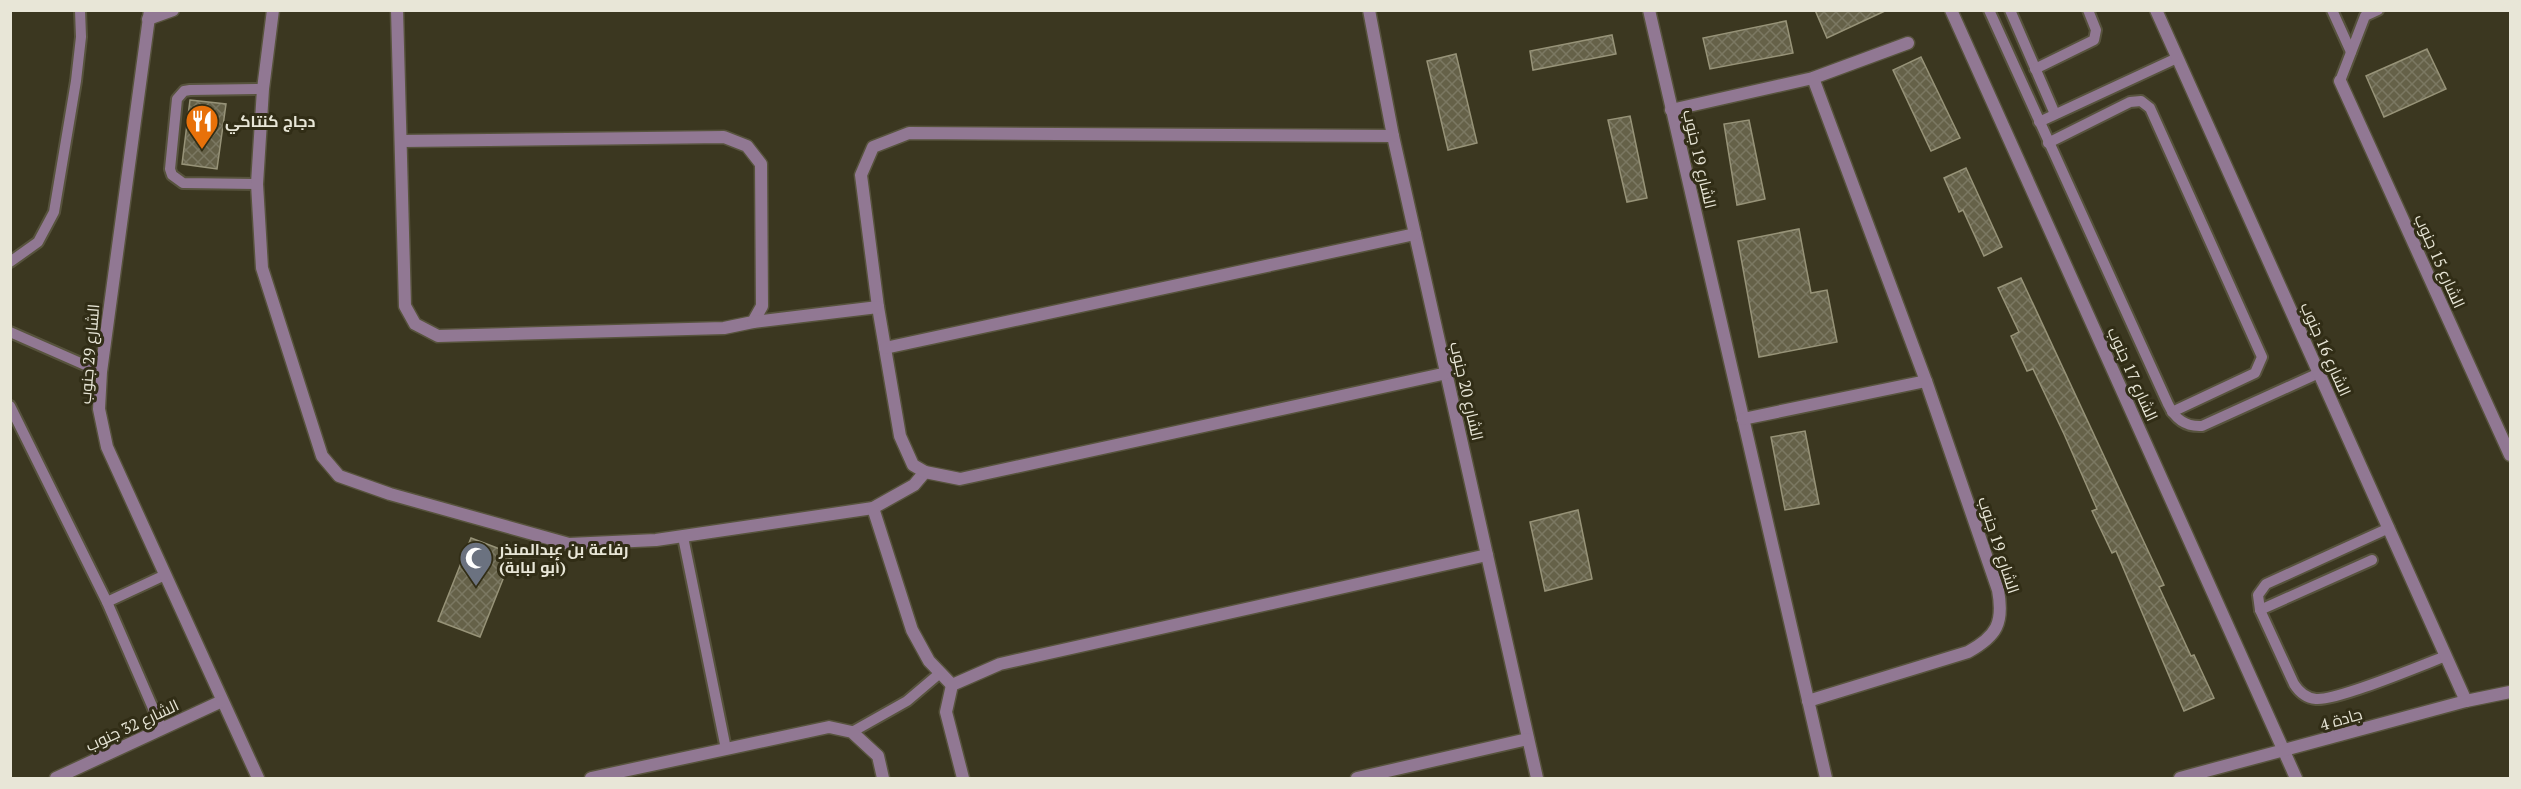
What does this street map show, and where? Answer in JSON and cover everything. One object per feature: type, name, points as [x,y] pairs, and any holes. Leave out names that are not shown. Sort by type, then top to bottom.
[{"type":"street","points":[[149,15],[173,10]]},
{"type":"street","points":[[273,10],[263,89],[257,184],[262,268],[322,456],[339,476],[390,494],[569,544],[682,537],[873,508],[914,485],[925,472]]},
{"type":"street","points":[[397,10],[403,141],[405,306],[415,324],[438,336],[724,328],[753,322],[878,307]]},
{"type":"street","name":"الشارع 20 جنوب","points":[[1370,10],[1393,136],[1536,778]]},
{"type":"street","name":"الشارع 19 جنوب","points":[[1649,10],[1826,778]]},
{"type":"street","name":"الشارع 17 جنوب","points":[[1951,10],[2296,778]]},
{"type":"street","name":"الشارع 16 جنوب","points":[[2156,10],[2466,701]]},
{"type":"street","name":"الشارع 29 جنوب","points":[[149,15],[101,372],[99,409],[107,447],[258,778]]},
{"type":"street","points":[[1671,110],[1814,78],[1908,43]]},
{"type":"street","name":"الشارع 19 جنوب","points":[[1808,701],[1968,652],[1985,643],[1997,628],[2002,609],[1998,590],[1926,381],[1814,78]]},
{"type":"street","name":"الشارع 15 جنوب","points":[[2340,81],[2511,455]]},
{"type":"street","points":[[1393,136],[909,133],[873,147],[861,175],[878,307],[900,436],[912,465],[925,472],[960,479],[1447,373]]},
{"type":"street","points":[[403,141],[724,137],[747,146],[761,164],[762,306],[753,322]]},
{"type":"street","points":[[885,348],[1415,234]]},
{"type":"street","points":[[1743,419],[1926,381]]},
{"type":"street","points":[[873,508],[912,630],[929,661],[952,685]]},
{"type":"street","points":[[952,685],[1000,664],[1487,555]]},
{"type":"street","points":[[952,685],[946,712],[963,778]]},
{"type":"street","name":"جادة 4","points":[[2180,778],[2286,752],[2466,701],[2511,692]]},
{"type":"street","name":"الشارع 32 جنوب","points":[[56,778],[80,773],[162,729],[222,701]]},
{"type":"street","points":[[591,778],[829,727],[852,732],[878,756],[883,778]]},
{"type":"street","points":[[1357,778],[1528,739]]},
{"type":"lane","points":[[10,262],[38,242],[54,212],[76,81],[81,37],[80,10]]},
{"type":"lane","points":[[1989,10],[2038,122],[2172,412],[2185,424],[2202,426],[2319,373]]},
{"type":"lane","points":[[2010,10],[2055,114]]},
{"type":"lane","points":[[2035,69],[2094,40],[2096,30],[2088,10]]},
{"type":"lane","points":[[2332,10],[2351,52]]},
{"type":"lane","points":[[2340,81],[2365,16],[2378,10]]},
{"type":"lane","points":[[2038,122],[2177,58]]},
{"type":"lane","points":[[257,184],[183,183],[172,176],[170,169],[177,99],[180,94],[190,90],[263,89]]},
{"type":"lane","points":[[2048,143],[2130,102],[2141,101],[2153,113],[2262,357],[2256,373],[2172,412]]},
{"type":"lane","points":[[10,332],[101,372]]},
{"type":"lane","points":[[10,406],[107,602],[162,729]]},
{"type":"lane","points":[[2389,528],[2266,584],[2258,595],[2260,610],[2294,684],[2298,690],[2311,698],[2333,696],[2446,656]]},
{"type":"lane","points":[[682,537],[726,749]]},
{"type":"lane","points":[[2260,610],[2372,560]]},
{"type":"lane","points":[[107,602],[165,575]]},
{"type":"lane","points":[[852,732],[907,701],[940,673]]},
{"type":"building","points":[[1815,10],[1887,10],[1827,38]]},
{"type":"building","points":[[1786,21],[1793,53],[1710,69],[1703,38]]},
{"type":"building","points":[[1612,35],[1616,54],[1533,70],[1530,51]]},
{"type":"building","points":[[2427,49],[2446,89],[2384,117],[2366,76]]},
{"type":"building","points":[[1456,54],[1477,143],[1448,150],[1427,61]]},
{"type":"building","points":[[1921,57],[1960,138],[1931,151],[1893,70]]},
{"type":"building","points":[[190,100],[226,104],[217,169],[182,164]]},
{"type":"building","points":[[1630,116],[1647,198],[1627,202],[1608,120]]},
{"type":"building","points":[[1749,120],[1765,199],[1737,205],[1724,124]]},
{"type":"building","points":[[1966,168],[2002,247],[1984,256],[1963,210],[1959,212],[1944,178]]},
{"type":"building","points":[[1799,229],[1811,293],[1827,290],[1837,342],[1759,357],[1738,241]]},
{"type":"building","points":[[2021,278],[2164,585],[2159,587],[2191,656],[2194,655],[2214,698],[2184,711],[2116,551],[2112,553],[2092,511],[2097,509],[2064,434],[2033,369],[2027,371],[2011,336],[2019,332],[1998,288]]},
{"type":"building","points":[[1805,431],[1819,504],[1785,510],[1771,437]]},
{"type":"building","points":[[1578,510],[1592,579],[1545,591],[1530,522]]},
{"type":"building","name":"رفاعة بن عبدالمنذر (أبو لبابة)","points":[[471,538],[513,554],[480,637],[438,621]]},
{"type":"place","name":"دجاج كنتاكي","points":[[202,150]]},
{"type":"place","name":"رفاعة بن عبدالمنذر (أبو لبابة)","points":[[476,587]]}]
